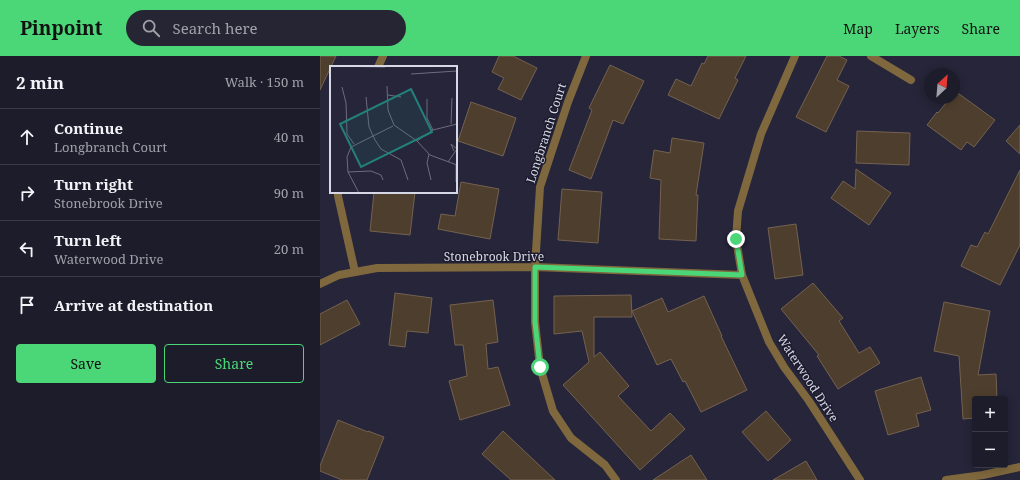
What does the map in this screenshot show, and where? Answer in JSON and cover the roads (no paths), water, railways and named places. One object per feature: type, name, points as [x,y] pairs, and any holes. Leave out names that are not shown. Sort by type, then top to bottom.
[{"type":"street","points":[[378,66],[383,56]]},
{"type":"street","name":"Longbranch Court","points":[[586,56],[568,102],[540,187],[535,267],[535,322],[540,367],[553,411],[571,438],[604,465],[616,480]]},
{"type":"street","name":"Waterwood Drive","points":[[796,56],[761,134],[738,211],[736,239],[742,275],[769,342],[784,367],[809,401],[860,480]]},
{"type":"street","points":[[871,56],[911,80]]},
{"type":"street","points":[[338,193],[355,272]]},
{"type":"street","name":"Stonebrook Drive","points":[[320,284],[339,275],[377,268],[535,267],[742,275]]},
{"type":"street","points":[[946,480],[983,475],[1020,467]]}]
